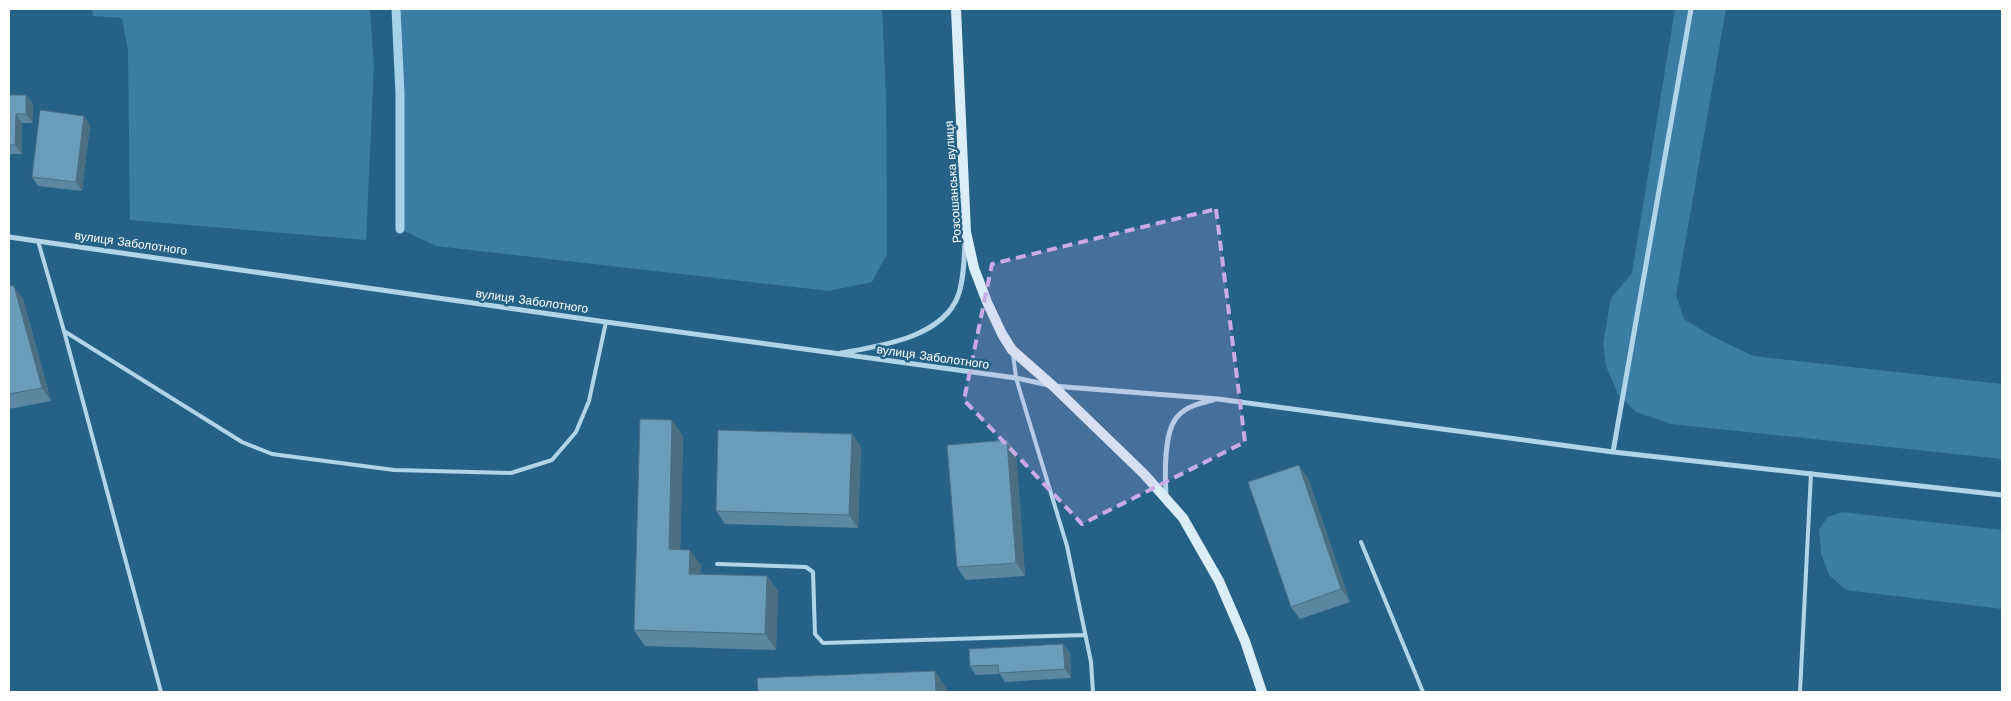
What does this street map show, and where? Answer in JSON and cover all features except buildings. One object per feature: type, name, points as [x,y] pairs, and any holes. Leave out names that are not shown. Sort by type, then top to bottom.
[{"type":"street","name":"Розсошанська вулиця","points":[[956,9],[966,232],[980,285],[1002,334],[1012,350],[1053,386],[1144,474],[1183,518],[1219,581],[1245,642],[1262,692]]},
{"type":"street","points":[[1613,452],[1691,9]]},
{"type":"street","points":[[836,354],[895,342],[925,330],[944,316],[957,298],[962,280],[966,232]]},
{"type":"street","name":"вулиця Заболотного","points":[[9,237],[1016,378],[1053,386],[1218,399],[1613,452],[2002,495]]},
{"type":"street","points":[[1166,499],[1164,469],[1168,438],[1177,416],[1195,404],[1218,399]]},
{"type":"lane","points":[[38,240],[161,692]]},
{"type":"lane","points":[[64,331],[242,442],[272,454],[394,470],[511,473],[552,460],[576,432],[590,401],[606,322]]},
{"type":"lane","points":[[1012,350],[1016,378],[1067,546],[1091,662],[1093,692]]},
{"type":"lane","points":[[1800,692],[1811,473]]},
{"type":"lane","points":[[1361,542],[1423,692]]},
{"type":"lane","points":[[716,564],[806,567],[813,572],[815,634],[823,642],[1086,635]]},
{"type":"highlighted area","points":[[1216,209],[1245,442],[1082,524],[964,400],[992,264]]},
{"type":"shaded area","points":[[92,9],[370,9],[374,66],[366,240],[130,220],[128,51],[122,18],[93,16]]},
{"type":"shaded area","points":[[396,9],[882,9],[886,93],[887,254],[872,282],[829,291],[436,246],[400,229],[400,94]]},
{"type":"shaded area","points":[[1675,9],[1726,9],[1676,295],[1684,319],[1710,335],[1753,356],[2002,384],[2002,459],[1671,424],[1636,412],[1618,394],[1606,366],[1603,344],[1611,298],[1632,273]]},
{"type":"shaded area","points":[[1842,512],[2002,530],[2002,609],[1846,590],[1829,575],[1821,554],[1819,529],[1828,517]]},
{"type":"waterway","points":[[396,9],[400,94],[400,229]]}]
